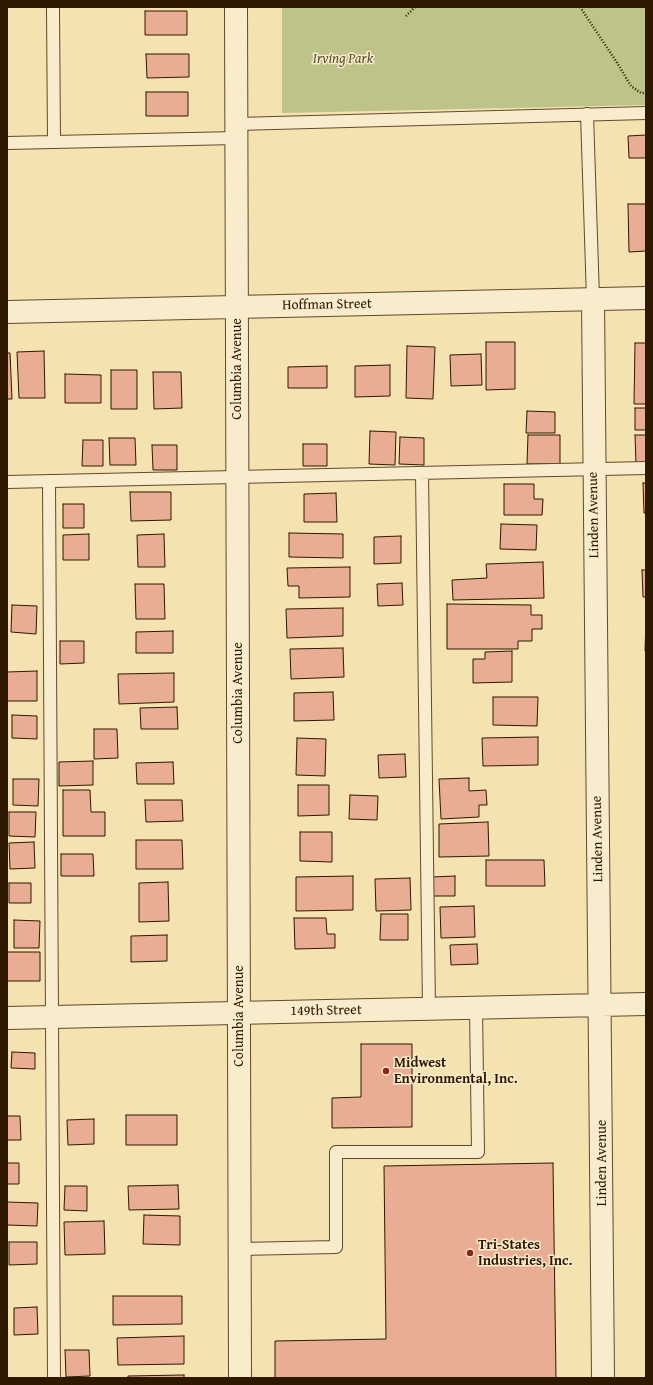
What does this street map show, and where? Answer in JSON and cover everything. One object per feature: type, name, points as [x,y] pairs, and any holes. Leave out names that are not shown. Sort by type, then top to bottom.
[{"type":"street","name":"Columbia Avenue","points":[[236,7],[240,1378]]},
{"type":"street","name":"Hoffman Street","points":[[7,312],[646,298]]},
{"type":"street","name":"Linden Avenue","points":[[592,299],[603,1378]]},
{"type":"street","name":"149th Street","points":[[7,1018],[646,1004]]},
{"type":"lane","points":[[53,7],[54,142]]},
{"type":"lane","points":[[7,143],[54,142],[237,131],[587,114],[646,113]]},
{"type":"lane","points":[[587,114],[592,299]]},
{"type":"lane","points":[[7,482],[646,468]]},
{"type":"lane","points":[[422,473],[429,1009]]},
{"type":"lane","points":[[49,481],[54,1378]]},
{"type":"lane","points":[[239,1249],[336,1247],[336,1152],[478,1152],[476,1008]]},
{"type":"path","points":[[406,16],[415,7]]},
{"type":"path","points":[[580,7],[631,86],[641,93],[646,93]]},
{"type":"green space","name":"Irving Park","points":[[282,7],[646,7],[646,105],[282,113]]},
{"type":"building","points":[[145,11],[187,11],[187,35],[145,35]]},
{"type":"building","points":[[146,54],[189,54],[189,77],[147,78]]},
{"type":"building","points":[[146,92],[188,92],[188,116],[146,116]]},
{"type":"building","points":[[646,135],[646,158],[629,158],[628,136]]},
{"type":"building","points":[[628,204],[646,204],[646,251],[629,252]]},
{"type":"building","points":[[486,342],[515,342],[515,389],[486,390]]},
{"type":"building","points":[[635,343],[646,343],[646,404],[634,404]]},
{"type":"building","points":[[407,346],[435,347],[433,399],[406,398]]},
{"type":"building","points":[[44,351],[45,398],[19,398],[17,352]]},
{"type":"building","points":[[7,353],[10,353],[12,399],[7,399]]},
{"type":"building","points":[[481,354],[482,385],[451,386],[450,355]]},
{"type":"building","points":[[390,365],[390,396],[355,397],[355,366]]},
{"type":"building","points":[[327,366],[327,388],[288,388],[288,367]]},
{"type":"building","points":[[111,370],[137,370],[137,409],[111,409]]},
{"type":"building","points":[[153,372],[181,372],[182,408],[154,409]]},
{"type":"building","points":[[65,374],[101,375],[101,403],[65,403]]},
{"type":"building","points":[[635,408],[646,408],[646,430],[635,430]]},
{"type":"building","points":[[527,411],[555,412],[555,433],[526,433]]},
{"type":"building","points":[[370,431],[396,432],[395,465],[369,464]]},
{"type":"building","points":[[528,435],[560,435],[560,464],[527,464]]},
{"type":"building","points":[[635,435],[646,435],[646,464],[636,464]]},
{"type":"building","points":[[400,437],[424,438],[424,465],[399,464]]},
{"type":"building","points":[[109,438],[135,438],[136,465],[110,465]]},
{"type":"building","points":[[83,440],[103,440],[103,466],[82,466]]},
{"type":"building","points":[[303,444],[327,444],[327,466],[303,466]]},
{"type":"building","points":[[152,445],[177,445],[177,470],[153,470]]},
{"type":"building","points":[[643,483],[646,483],[646,513],[644,513]]},
{"type":"building","points":[[504,484],[534,484],[534,499],[543,499],[542,515],[504,515]]},
{"type":"building","points":[[130,492],[171,492],[171,520],[131,521]]},
{"type":"building","points":[[336,493],[337,522],[304,522],[304,494]]},
{"type":"building","points":[[63,504],[84,504],[84,528],[63,528]]},
{"type":"building","points":[[501,524],[537,525],[536,550],[500,549]]},
{"type":"building","points":[[289,533],[343,534],[343,558],[289,557]]},
{"type":"building","points":[[89,534],[89,560],[63,560],[63,535]]},
{"type":"building","points":[[164,534],[165,567],[138,567],[137,535]]},
{"type":"building","points":[[401,536],[401,563],[374,564],[374,537]]},
{"type":"building","points":[[543,562],[544,598],[453,600],[452,580],[487,578],[486,564]]},
{"type":"building","points":[[350,567],[350,597],[299,598],[299,586],[288,586],[287,568]]},
{"type":"building","points":[[642,570],[646,570],[646,597],[643,597]]},
{"type":"building","points":[[402,583],[403,605],[378,606],[377,584]]},
{"type":"building","points":[[135,584],[164,584],[165,619],[136,619]]},
{"type":"building","points":[[447,604],[531,605],[531,615],[542,615],[542,629],[532,629],[532,641],[518,641],[518,649],[447,649]]},
{"type":"building","points":[[12,605],[37,606],[36,634],[11,632]]},
{"type":"building","points":[[343,608],[343,636],[287,638],[286,609]]},
{"type":"building","points":[[646,621],[646,651],[645,651]]},
{"type":"building","points":[[173,631],[173,653],[136,653],[136,632]]},
{"type":"building","points":[[60,641],[84,641],[84,663],[60,664]]},
{"type":"building","points":[[343,648],[344,677],[291,679],[290,649]]},
{"type":"building","points":[[512,651],[512,682],[473,683],[473,659],[485,659],[485,652]]},
{"type":"building","points":[[37,671],[37,701],[7,701],[7,672]]},
{"type":"building","points":[[174,673],[174,702],[119,704],[118,674]]},
{"type":"building","points":[[333,692],[334,720],[294,721],[294,693]]},
{"type":"building","points":[[493,697],[538,697],[537,726],[493,725]]},
{"type":"building","points":[[177,707],[178,729],[141,729],[140,708]]},
{"type":"building","points":[[12,715],[37,716],[37,739],[12,738]]},
{"type":"building","points":[[94,729],[117,729],[118,758],[94,759]]},
{"type":"building","points":[[538,737],[538,765],[483,766],[482,738]]},
{"type":"building","points":[[297,738],[326,739],[325,776],[296,775]]},
{"type":"building","points":[[405,754],[406,777],[379,778],[378,755]]},
{"type":"building","points":[[93,761],[93,785],[59,786],[59,762]]},
{"type":"building","points":[[173,762],[174,784],[137,784],[136,763]]},
{"type":"building","points":[[469,778],[469,791],[486,790],[487,805],[479,805],[479,817],[441,819],[439,779]]},
{"type":"building","points":[[13,779],[39,779],[38,806],[13,805]]},
{"type":"building","points":[[298,785],[329,785],[329,815],[298,816]]},
{"type":"building","points":[[63,790],[90,790],[91,812],[105,812],[105,836],[63,836]]},
{"type":"building","points":[[350,795],[378,796],[377,820],[349,819]]},
{"type":"building","points":[[145,800],[182,800],[183,821],[146,822]]},
{"type":"building","points":[[9,812],[36,812],[35,837],[9,836]]},
{"type":"building","points":[[488,822],[489,856],[439,857],[439,824]]},
{"type":"building","points":[[300,832],[332,832],[332,862],[300,861]]},
{"type":"building","points":[[136,840],[182,840],[183,869],[136,869]]},
{"type":"building","points":[[34,842],[35,868],[10,869],[9,843]]},
{"type":"building","points":[[61,854],[93,854],[94,876],[61,876]]},
{"type":"building","points":[[486,860],[544,860],[545,886],[486,886]]},
{"type":"building","points":[[353,876],[353,910],[296,911],[296,877]]},
{"type":"building","points":[[455,876],[455,896],[433,896],[432,877]]},
{"type":"building","points":[[410,878],[411,910],[376,911],[375,879]]},
{"type":"building","points":[[168,882],[169,921],[139,922],[139,883]]},
{"type":"building","points":[[9,883],[31,883],[31,903],[9,903]]},
{"type":"building","points":[[474,906],[475,937],[441,938],[440,907]]},
{"type":"building","points":[[381,914],[408,914],[408,940],[380,940]]},
{"type":"building","points":[[294,918],[326,918],[327,934],[335,934],[335,948],[295,949]]},
{"type":"building","points":[[14,920],[40,921],[39,948],[14,948]]},
{"type":"building","points":[[167,935],[167,961],[131,962],[131,936]]},
{"type":"building","points":[[477,944],[478,964],[451,965],[450,945]]},
{"type":"building","points":[[7,952],[40,952],[40,981],[7,981]]},
{"type":"building","name":"Midwest Environmental, Inc.","points":[[361,1044],[412,1044],[412,1127],[332,1128],[332,1098],[361,1097]]},
{"type":"building","points":[[12,1052],[35,1053],[35,1069],[11,1068]]},
{"type":"building","points":[[126,1115],[177,1115],[177,1145],[126,1145]]},
{"type":"building","points":[[7,1116],[20,1116],[21,1140],[7,1140]]},
{"type":"building","points":[[94,1119],[94,1144],[68,1145],[67,1120]]},
{"type":"building","points":[[7,1163],[19,1163],[19,1184],[7,1184]]},
{"type":"building","name":"Tri-States Industries, Inc.","points":[[553,1163],[556,1378],[275,1378],[275,1341],[386,1339],[384,1166]]},
{"type":"building","points":[[178,1185],[179,1209],[129,1210],[128,1186]]},
{"type":"building","points":[[65,1186],[87,1186],[87,1211],[64,1210]]},
{"type":"building","points":[[7,1202],[38,1203],[37,1226],[7,1225]]},
{"type":"building","points":[[144,1215],[180,1216],[180,1245],[143,1244]]},
{"type":"building","points":[[104,1221],[105,1254],[65,1255],[64,1222]]},
{"type":"building","points":[[9,1242],[37,1242],[37,1264],[9,1265]]},
{"type":"building","points":[[113,1296],[182,1296],[182,1324],[113,1325]]},
{"type":"building","points":[[37,1307],[38,1334],[14,1335],[14,1308]]},
{"type":"building","points":[[184,1336],[184,1364],[118,1365],[117,1338]]},
{"type":"building","points":[[65,1350],[89,1350],[90,1376],[66,1377]]},
{"type":"building","points":[[184,1375],[184,1378],[128,1378],[128,1376]]},
{"type":"place","name":"Midwest Environmental, Inc.","points":[[386,1071]]},
{"type":"place","name":"Tri-States Industries, Inc.","points":[[470,1253]]}]
